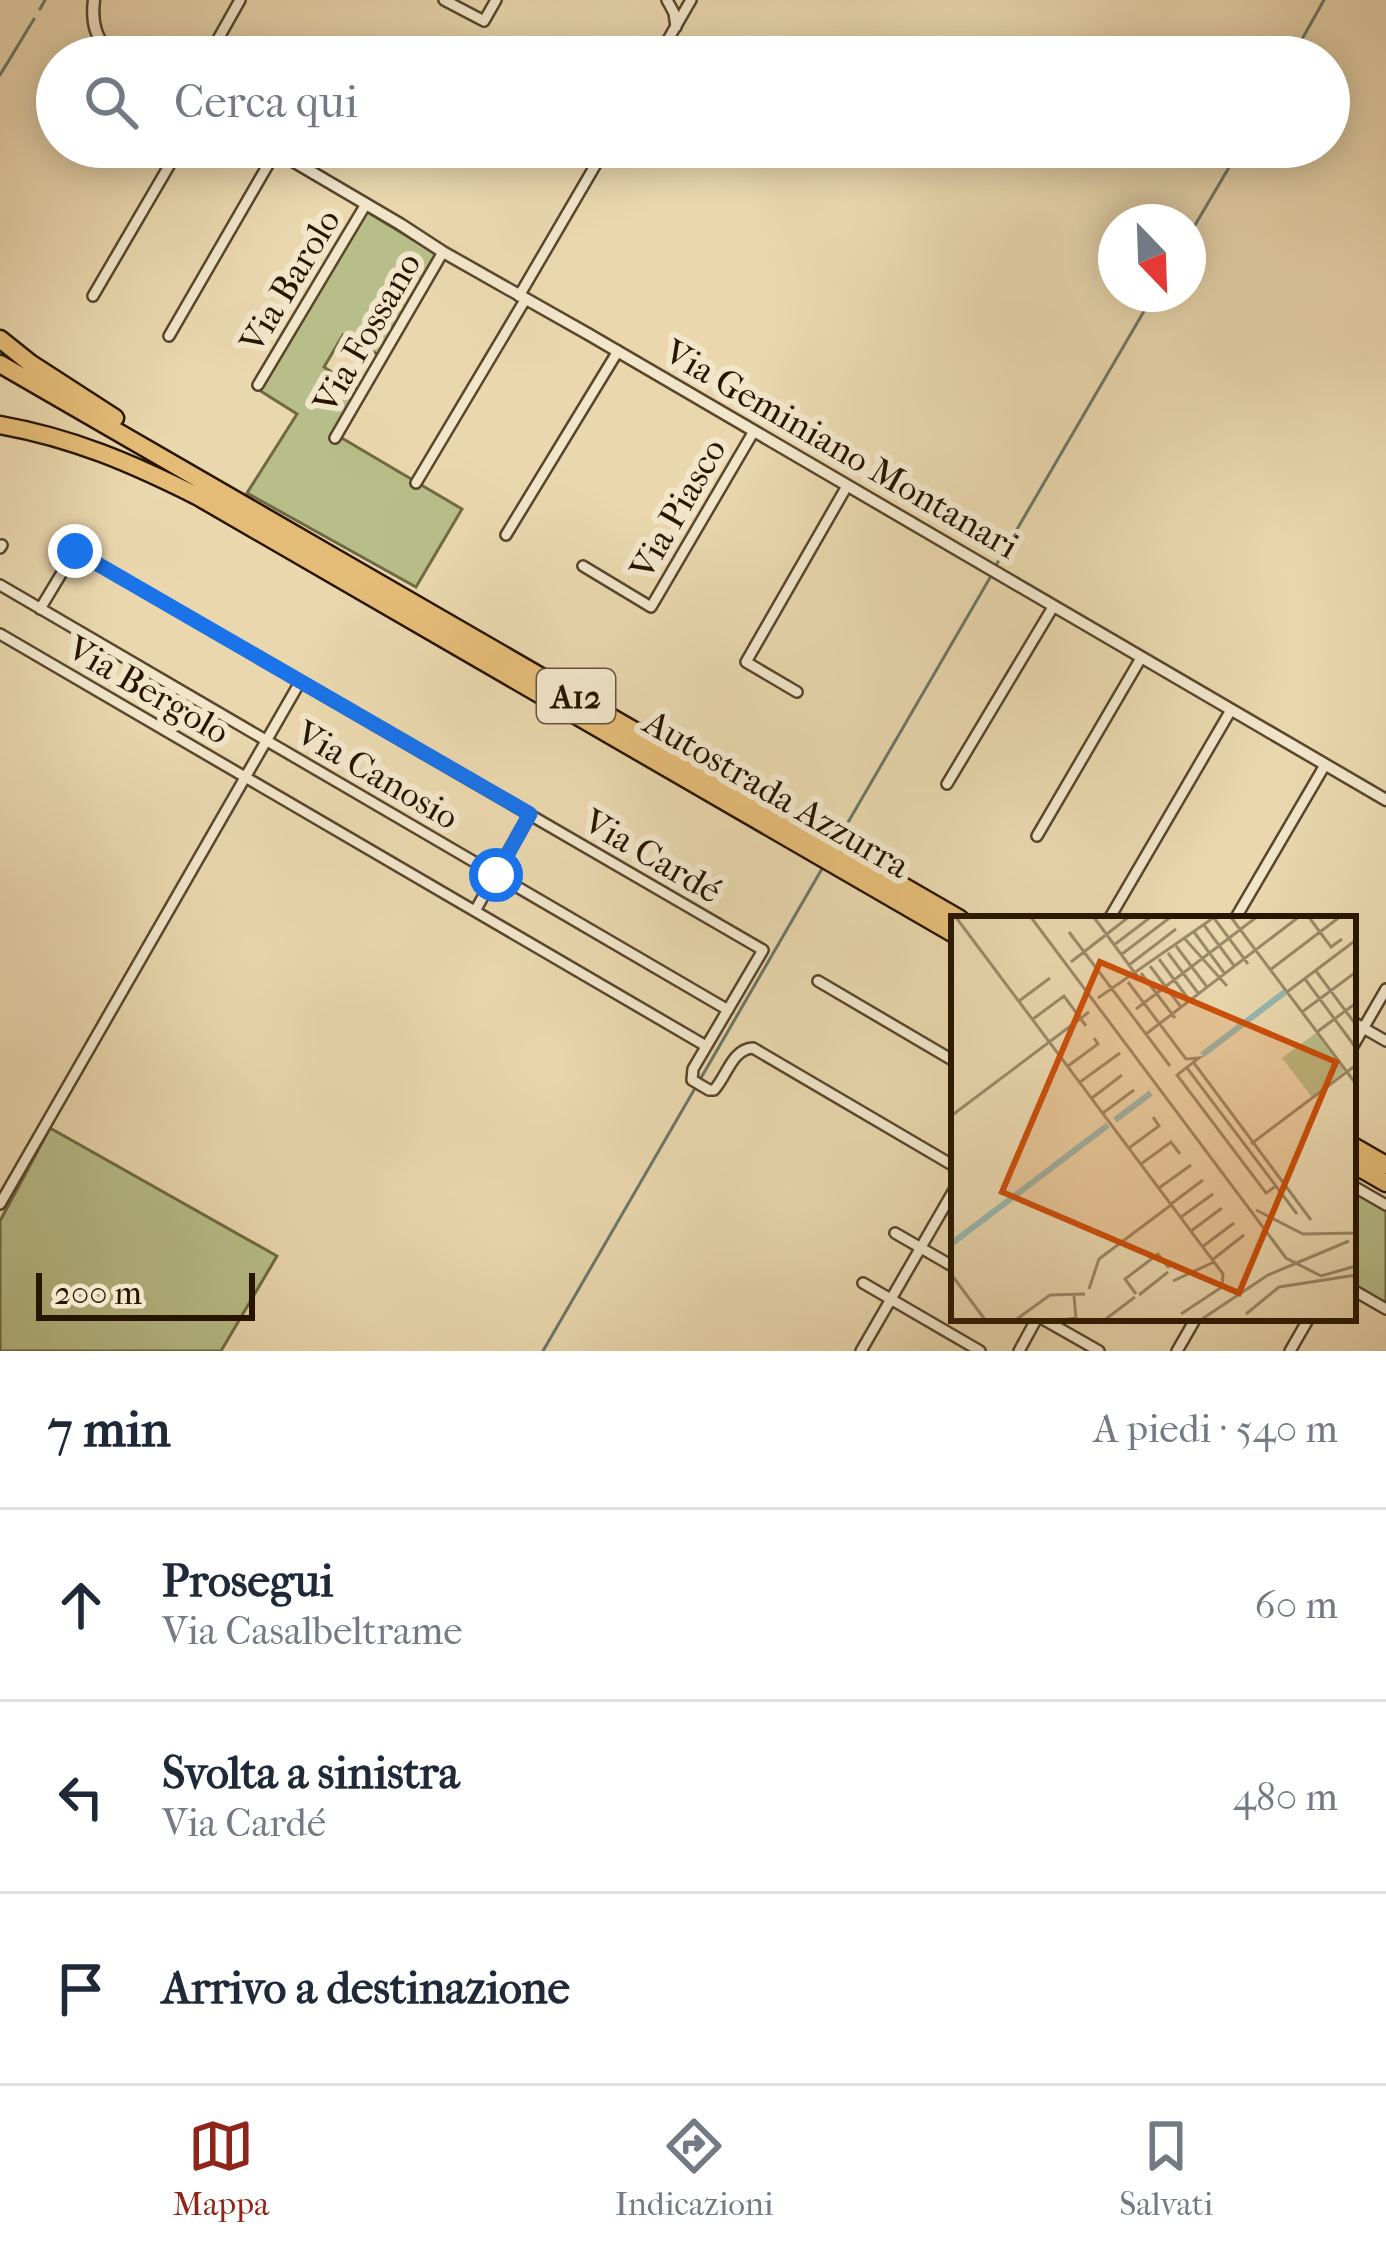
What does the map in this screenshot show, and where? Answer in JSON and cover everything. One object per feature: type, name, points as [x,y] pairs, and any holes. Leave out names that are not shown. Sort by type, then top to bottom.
[{"type":"highway","points":[[0,339],[321,557]]},
{"type":"highway","points":[[0,364],[39,393],[321,557]]},
{"type":"highway","points":[[0,376],[39,393]]},
{"type":"highway","points":[[0,424],[78,443],[131,463],[321,557]]},
{"type":"highway","name":"Autostrada Azzurra","points":[[321,557],[831,853],[954,916]]},
{"type":"highway","name":"Autostrada Azzurra","points":[[831,853],[951,932]]},
{"type":"highway","points":[[1356,1148],[1386,1166]]},
{"type":"highway","points":[[1356,1166],[1386,1184]]},
{"type":"street","points":[[94,0],[97,36]]},
{"type":"street","points":[[220,36],[240,0]]},
{"type":"street","points":[[444,0],[484,21],[496,0]]},
{"type":"street","points":[[667,0],[676,27]]},
{"type":"street","points":[[671,36],[692,0]]},
{"type":"street","points":[[93,296],[168,168]]},
{"type":"street","points":[[169,336],[262,168]]},
{"type":"street","name":"Via Geminiano Montanari","points":[[305,168],[1386,800]]},
{"type":"street","points":[[416,483],[594,168]]},
{"type":"street","name":"Via Barolo","points":[[259,385],[366,204]]},
{"type":"street","name":"Via Fossano","points":[[334,439],[443,252]]},
{"type":"street","points":[[506,536],[618,351]]},
{"type":"street","name":"Via Piasco","points":[[583,566],[651,607],[754,431]]},
{"type":"street","points":[[797,692],[746,662],[847,486]]},
{"type":"street","name":"Via Cardé","points":[[40,609],[75,551],[530,814],[763,950],[728,1010]]},
{"type":"street","name":"Via Canosio","points":[[0,586],[728,1010]]},
{"type":"street","points":[[947,784],[1053,607]]},
{"type":"street","name":"Via Bergolo","points":[[0,634],[706,1046]]},
{"type":"street","points":[[1037,836],[1141,658]]},
{"type":"street","points":[[0,1204],[301,682]]},
{"type":"street","points":[[1111,916],[1231,710]]},
{"type":"street","points":[[1237,916],[1325,765]]},
{"type":"street","points":[[475,911],[530,814]]},
{"type":"street","points":[[818,981],[951,1058]]},
{"type":"street","points":[[1386,989],[1358,1025],[1386,1041]]},
{"type":"street","points":[[728,1010],[691,1075],[699,1085],[717,1088],[738,1053],[752,1048],[951,1164]]},
{"type":"street","points":[[1356,1188],[1386,1205]]},
{"type":"street","points":[[862,1351],[951,1195]]},
{"type":"street","points":[[895,1233],[951,1265]]},
{"type":"street","points":[[863,1282],[980,1351]]},
{"type":"street","points":[[1356,1293],[1386,1310]]},
{"type":"street","points":[[1018,1351],[1037,1321]]},
{"type":"street","points":[[1044,1321],[1099,1351]]},
{"type":"street","points":[[1177,1351],[1194,1321]]},
{"type":"street","points":[[1290,1351],[1307,1321]]},
{"type":"green space","points":[[364,210],[438,255],[379,355],[343,335],[324,367],[359,390],[335,434],[462,509],[416,587],[247,493],[297,414],[259,390]]},
{"type":"green space","points":[[50,1128],[277,1256],[221,1351],[0,1351],[0,1221]]},
{"type":"green space","points":[[1356,1192],[1386,1209],[1386,1305],[1356,1288]]},
{"type":"waterway","points":[[40,9],[45,0]]},
{"type":"waterway","points":[[1304,36],[1324,0]]},
{"type":"waterway","points":[[0,75],[34,19]]},
{"type":"waterway","points":[[1206,206],[1229,168]]},
{"type":"waterway","points":[[995,567],[1144,312]]},
{"type":"waterway","points":[[836,843],[991,576]]},
{"type":"waterway","points":[[543,1351],[823,867]]},
{"type":"route","points":[[75,551],[530,814],[496,875]]}]
